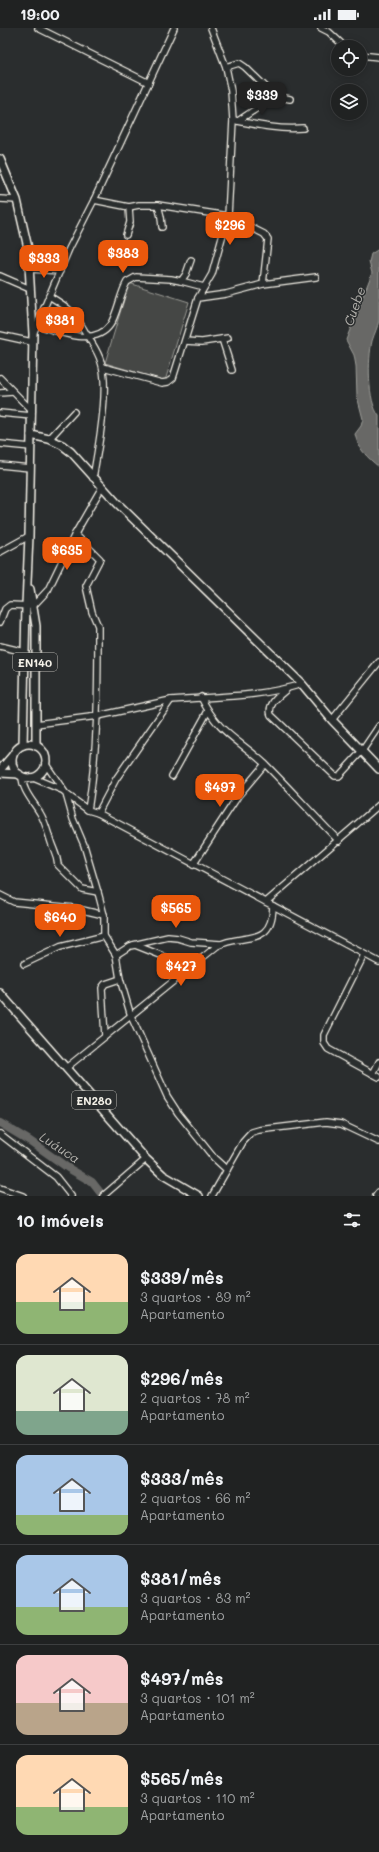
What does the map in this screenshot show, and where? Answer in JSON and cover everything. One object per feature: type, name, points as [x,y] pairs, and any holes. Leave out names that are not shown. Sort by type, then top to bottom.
[{"type":"main road","name":"EN140","points":[[0,159],[17,200],[28,248],[33,334],[28,579],[30,606],[25,652],[23,745]]},
{"type":"main road","points":[[31,435],[49,439],[62,445],[71,452],[93,478],[302,684],[332,720],[379,769]]},
{"type":"main road","name":"EN140","points":[[30,606],[36,626],[36,746]]},
{"type":"main road","points":[[0,770],[18,748],[23,745],[36,746],[44,753],[46,763],[41,773],[31,777],[0,773]]},
{"type":"main road","points":[[12,756],[14,769],[20,775]]},
{"type":"main road","name":"EN280","points":[[0,992],[146,1159],[169,1179],[199,1196]]},
{"type":"street","points":[[38,28],[149,83]]},
{"type":"street","points":[[33,334],[60,271],[174,28]]},
{"type":"street","points":[[103,367],[162,383],[168,382],[173,378],[198,298],[212,274],[228,216],[236,121],[226,67],[211,28]]},
{"type":"street","points":[[321,28],[329,32],[338,40]]},
{"type":"street","points":[[367,56],[379,57]]},
{"type":"street","points":[[226,67],[239,63],[275,96],[290,99]]},
{"type":"street","points":[[236,121],[275,96]]},
{"type":"street","points":[[236,121],[279,128],[304,128]]},
{"type":"street","points":[[0,198],[17,200]]},
{"type":"street","points":[[94,200],[129,207],[139,205],[158,205],[228,216],[267,236],[263,284]]},
{"type":"street","points":[[158,205],[162,217],[162,227]]},
{"type":"street","points":[[126,235],[130,222],[129,207]]},
{"type":"street","points":[[181,281],[186,274],[191,260]]},
{"type":"street","points":[[30,269],[60,271]]},
{"type":"street","points":[[0,276],[30,289]]},
{"type":"street","points":[[38,325],[53,330],[88,337],[100,334],[110,325],[127,282],[136,277],[181,281],[204,287]]},
{"type":"street","points":[[198,298],[226,294],[263,284],[316,277]]},
{"type":"street","points":[[49,296],[72,311],[97,350],[103,367],[104,380],[101,427],[93,478]]},
{"type":"street","points":[[0,335],[32,342]]},
{"type":"street","points":[[185,341],[202,342],[228,338]]},
{"type":"street","points":[[222,339],[232,370]]},
{"type":"street","points":[[0,378],[32,413]]},
{"type":"street","points":[[0,392],[13,392]]},
{"type":"street","points":[[49,439],[74,412]]},
{"type":"street","points":[[0,413],[32,413]]},
{"type":"street","points":[[0,444],[31,447]]},
{"type":"street","points":[[0,465],[30,468]]},
{"type":"street","points":[[0,622],[5,609],[10,605],[30,606],[48,590],[75,534],[102,487]]},
{"type":"street","points":[[75,534],[100,559],[90,578],[86,591],[98,626],[98,716],[94,773],[88,810]]},
{"type":"street","points":[[0,552],[30,536]]},
{"type":"street","points":[[0,646],[25,652]]},
{"type":"street","points":[[332,720],[379,662]]},
{"type":"street","points":[[36,724],[98,716],[171,700],[201,697],[245,696],[275,692],[302,684]]},
{"type":"street","points":[[288,688],[271,704],[269,711],[271,715],[334,776],[338,776],[362,751],[379,726]]},
{"type":"street","points":[[201,697],[208,711],[228,735],[265,764],[339,841]]},
{"type":"street","points":[[98,814],[116,779],[171,700]]},
{"type":"street","points":[[172,776],[208,711]]},
{"type":"street","points":[[46,763],[64,792],[73,820],[84,845],[104,915],[104,936],[116,955],[120,978],[131,1016],[155,1070],[178,1113],[214,1158],[227,1170]]},
{"type":"street","points":[[193,865],[238,796],[265,764]]},
{"type":"street","points":[[20,775],[26,790],[47,827],[50,840],[57,854],[58,866],[82,889],[98,892]]},
{"type":"street","points":[[31,777],[64,792],[88,810],[379,962]]},
{"type":"street","points":[[266,902],[339,841],[379,804]]},
{"type":"street","points":[[0,896],[14,902],[74,908],[104,915]]},
{"type":"street","points":[[116,955],[133,945],[168,937],[191,942],[221,944],[260,936],[266,931],[272,922],[273,906]]},
{"type":"street","points":[[24,964],[60,947],[104,936]]},
{"type":"street","points":[[66,1068],[221,944]]},
{"type":"street","points":[[133,945],[164,956],[182,975]]},
{"type":"street","points":[[364,955],[323,1040],[328,1049],[379,1077]]},
{"type":"street","points":[[106,1036],[102,988],[105,984],[120,978]]},
{"type":"street","points":[[373,1074],[379,1062]]},
{"type":"street","points":[[212,1196],[243,1142],[252,1132],[326,1122],[341,1124],[379,1142]]},
{"type":"street","points":[[0,1134],[56,1177],[71,1196]]},
{"type":"street","points":[[105,1194],[146,1159]]},
{"type":"street","points":[[0,1188],[23,1196]]},
{"type":"street","points":[[376,1196],[379,1192]]},
{"type":"shaded area","points":[[379,249],[379,320],[372,341],[369,369],[372,400],[379,416],[379,467],[364,452],[356,439],[355,434],[361,426],[363,419],[357,396],[354,355],[346,340],[372,273],[369,262],[371,254]]},
{"type":"shaded area","points":[[129,283],[189,302],[165,381],[105,363]]},
{"type":"waterway","name":"Luáuca","points":[[0,1123],[92,1182],[103,1196]]},
{"type":"water label","name":"Cuebe","points":[[354,306]]}]
